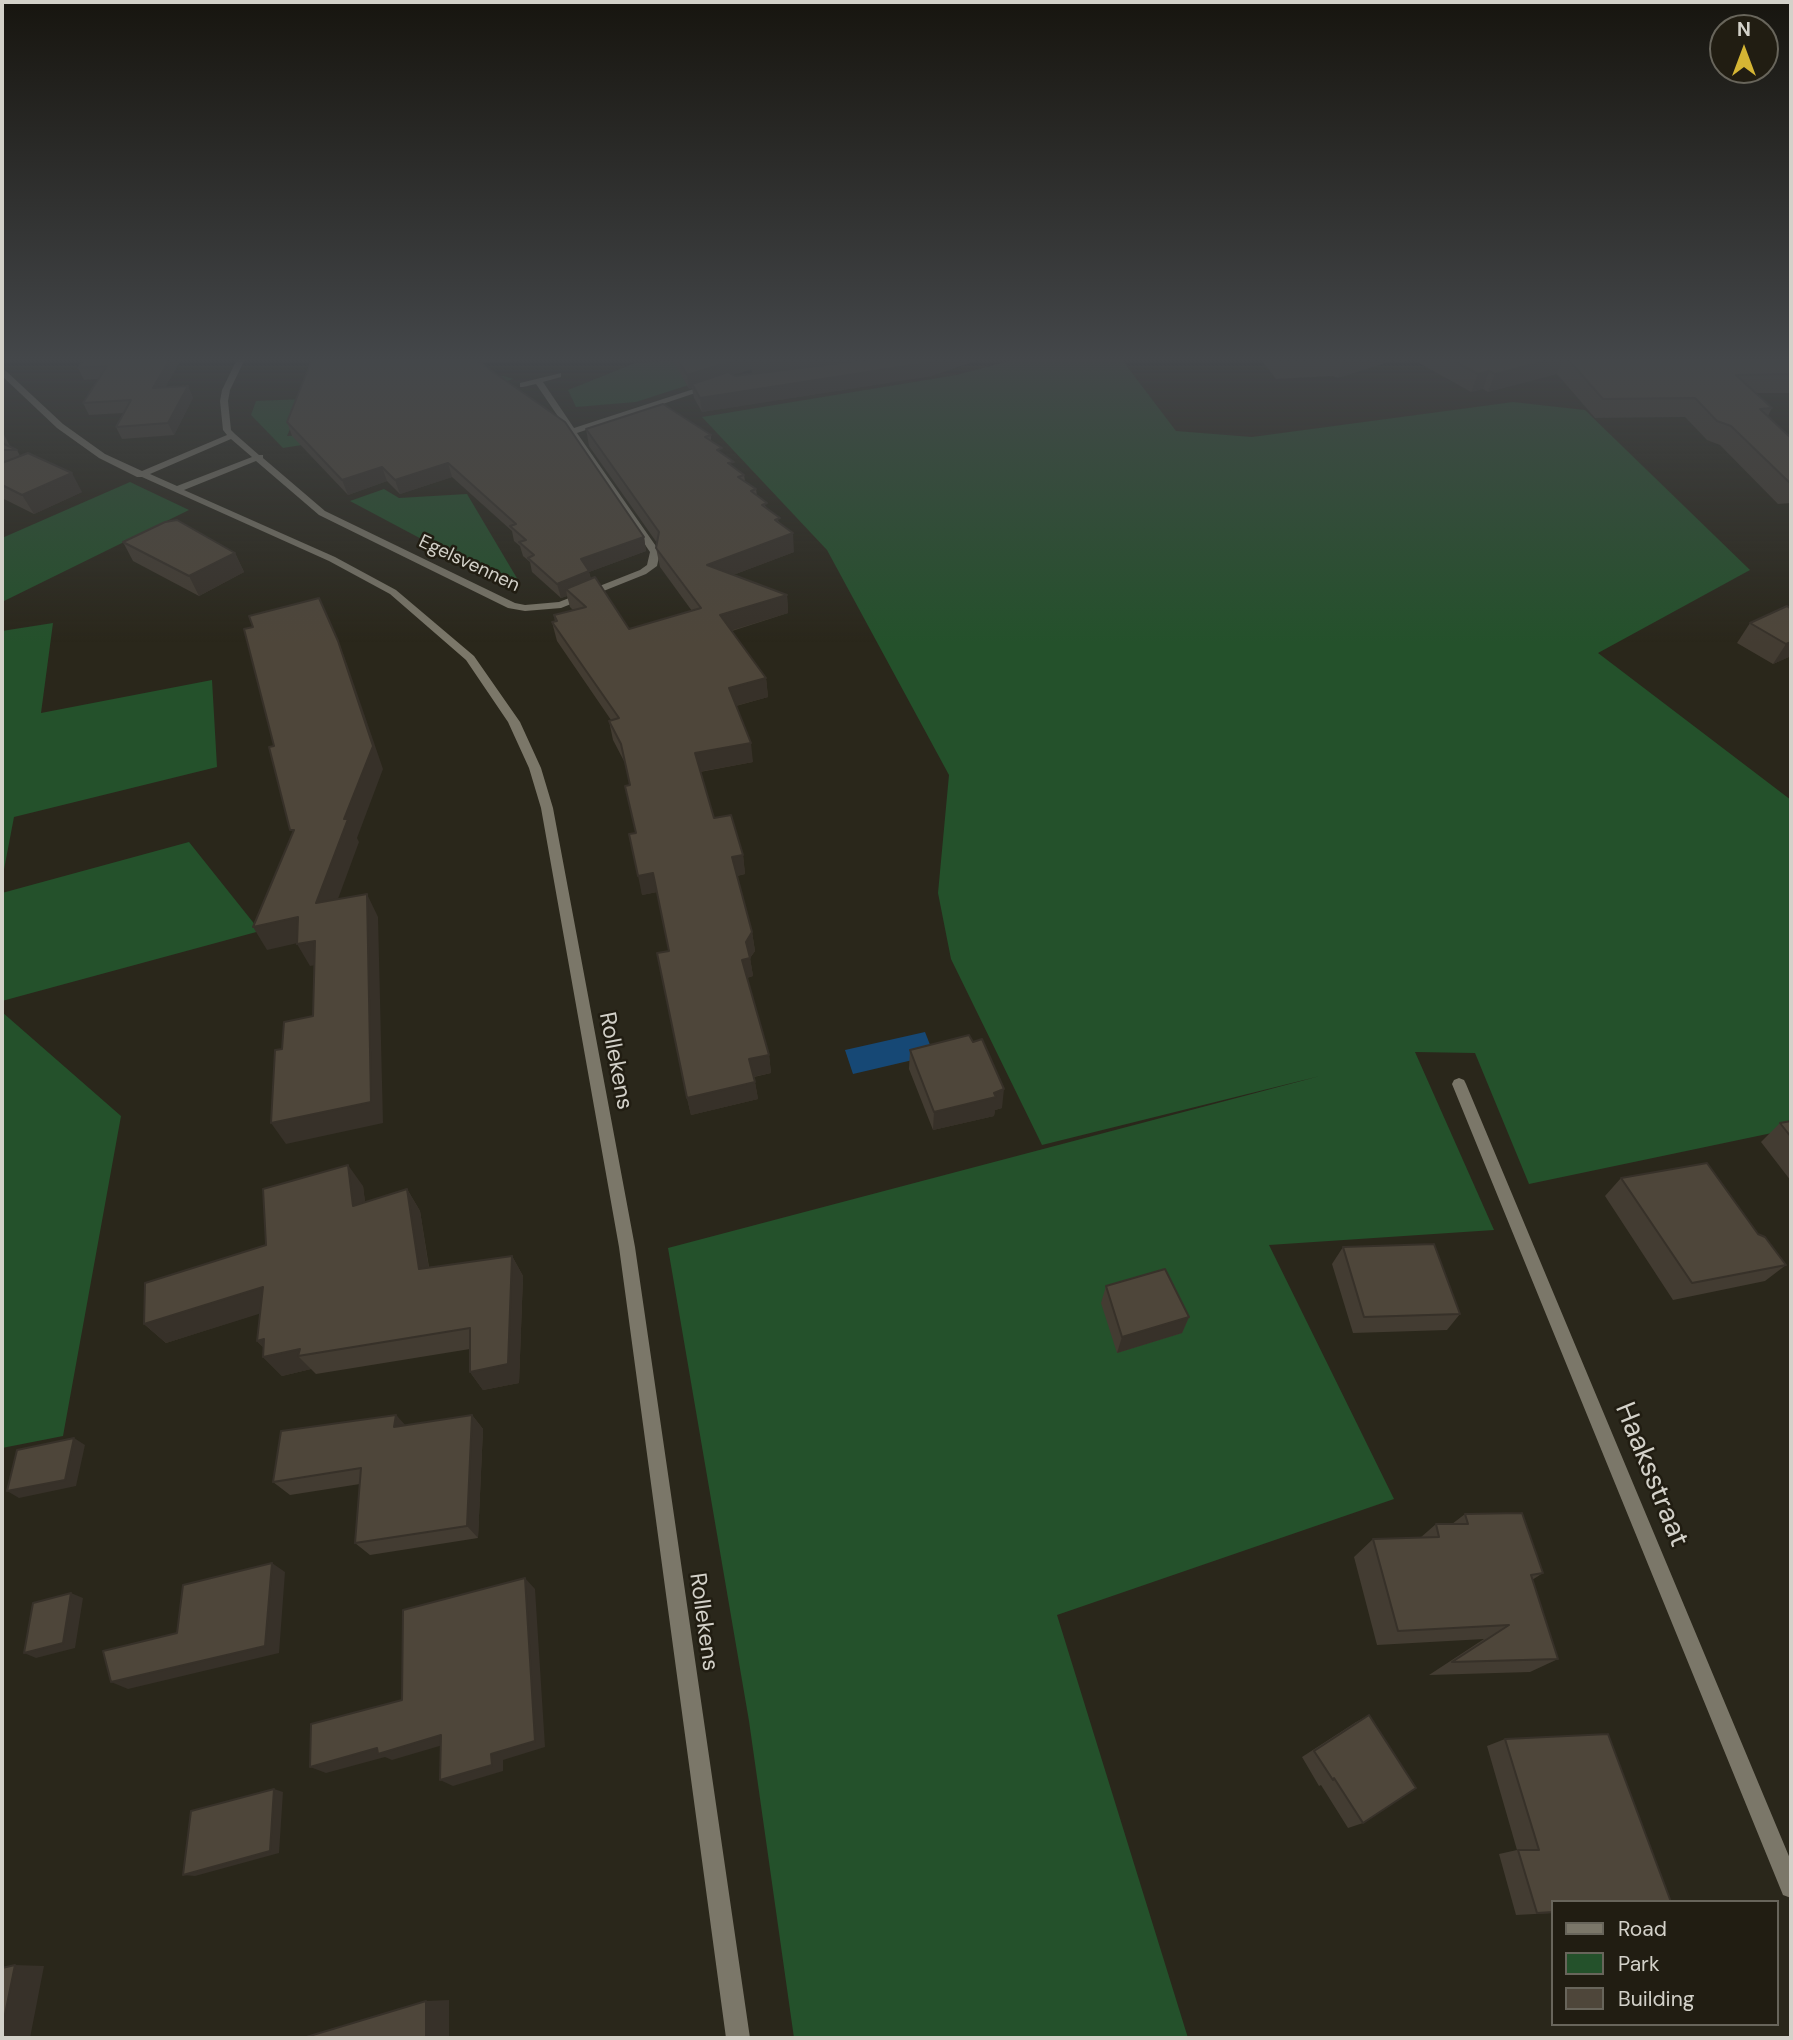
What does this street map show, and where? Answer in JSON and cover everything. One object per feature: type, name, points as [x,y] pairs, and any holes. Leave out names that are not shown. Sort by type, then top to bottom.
[{"type":"street","name":"Rollekens","points":[[97,452],[140,475],[332,559],[393,592],[470,658],[514,722],[535,768],[547,808],[627,1247],[738,2038]]},
{"type":"street","points":[[140,475],[194,452]]},
{"type":"street","name":"Egelsvennen","points":[[254,452],[322,513],[512,606],[544,608],[561,605],[643,572],[655,559],[655,552],[588,452]]},
{"type":"street","points":[[175,490],[260,457]]},
{"type":"street","name":"Haaksstraat","points":[[1460,1084],[1791,1887]]},
{"type":"green space","points":[[735,452],[1629,452],[1750,570],[1598,653],[1791,800],[1791,1129],[1529,1184],[1475,1053],[1415,1052],[1494,1230],[1269,1245],[1394,1499],[1057,1615],[1188,2038],[794,2038],[749,1721],[668,1248],[1320,1076],[1042,1145],[951,959],[938,893],[949,775],[827,550]]},
{"type":"green space","points":[[130,482],[189,510],[2,602],[2,538]]},
{"type":"green space","points":[[384,489],[399,498],[467,494],[518,580],[508,585],[350,501]]},
{"type":"green space","points":[[53,623],[41,713],[212,680],[217,767],[14,817],[2,880],[2,631]]},
{"type":"green space","points":[[189,842],[260,931],[2,1001],[2,893]]},
{"type":"green space","points":[[2,1012],[121,1116],[63,1436],[2,1448]]},
{"type":"water","points":[[925,1032],[934,1055],[853,1074],[845,1050]]},
{"type":"building","points":[[316,452],[586,452],[644,537],[581,559],[589,571],[557,584],[528,558],[534,555],[519,542],[526,540],[510,526],[516,524],[448,463],[395,480],[382,467],[342,480]]},
{"type":"building","points":[[602,452],[720,452],[734,462],[728,463],[744,475],[738,477],[756,489],[751,491],[767,503],[762,505],[780,518],[775,520],[793,533],[707,565],[787,595],[720,615],[766,678],[729,688],[751,743],[695,753],[714,818],[731,815],[743,855],[732,857],[752,932],[746,942],[750,958],[742,960],[769,1055],[749,1059],[755,1082],[687,1098],[657,953],[669,951],[653,873],[638,876],[629,834],[636,833],[625,786],[630,785],[621,744],[609,721],[619,718],[552,622],[557,621],[554,615],[586,607],[566,589],[595,577],[629,629],[701,608],[656,548],[659,532]]},
{"type":"building","points":[[1758,452],[1791,452],[1791,484]]},
{"type":"building","points":[[28,453],[72,473],[22,495],[2,485],[2,463]]},
{"type":"building","points":[[177,520],[235,553],[189,576],[123,542],[165,522]]},
{"type":"building","points":[[319,598],[338,641],[373,746],[344,819],[348,819],[316,903],[367,894],[371,1102],[271,1123],[275,1050],[282,1049],[284,1022],[313,1016],[315,941],[297,944],[298,917],[253,927],[294,830],[290,830],[269,747],[274,746],[244,629],[253,627],[249,616]]},
{"type":"building","points":[[1787,606],[1791,609],[1791,642],[1786,644],[1750,623]]},
{"type":"building","points":[[969,1035],[973,1042],[982,1039],[1004,1089],[994,1093],[996,1097],[934,1112],[910,1050]]},
{"type":"building","points":[[1791,1121],[1791,1137],[1780,1123]]},
{"type":"building","points":[[1707,1163],[1758,1234],[1765,1237],[1786,1265],[1692,1283],[1621,1178]]},
{"type":"building","points":[[348,1165],[353,1206],[407,1189],[419,1269],[512,1256],[508,1364],[470,1372],[470,1328],[298,1356],[300,1349],[263,1357],[264,1339],[257,1341],[263,1287],[144,1324],[145,1283],[266,1245],[263,1189]]},
{"type":"building","points":[[1434,1244],[1460,1314],[1364,1317],[1343,1247]]},
{"type":"building","points":[[1165,1269],[1189,1317],[1122,1337],[1106,1286]]},
{"type":"building","points":[[396,1415],[394,1427],[472,1415],[467,1526],[355,1543],[361,1468],[273,1482],[281,1431]]},
{"type":"building","points":[[74,1438],[65,1480],[7,1491],[17,1450]]},
{"type":"building","points":[[1522,1513],[1543,1573],[1531,1575],[1558,1659],[1452,1662],[1509,1625],[1398,1631],[1373,1539],[1439,1537],[1436,1524],[1468,1524],[1465,1514]]},
{"type":"building","points":[[272,1563],[265,1646],[111,1682],[103,1651],[177,1633],[183,1585]]},
{"type":"building","points":[[525,1578],[535,1741],[491,1754],[492,1765],[440,1780],[441,1735],[378,1754],[377,1748],[310,1767],[311,1724],[402,1700],[403,1610]]},
{"type":"building","points":[[71,1593],[63,1643],[24,1653],[33,1603]]},
{"type":"building","points":[[1369,1715],[1416,1788],[1363,1823],[1314,1751]]},
{"type":"building","points":[[1608,1734],[1670,1900],[1552,1900],[1552,1912],[1537,1913],[1518,1850],[1539,1850],[1505,1739]]},
{"type":"building","points":[[274,1789],[270,1851],[183,1875],[191,1811]]},
{"type":"building","points":[[15,1965],[2,2029],[2,1968]]},
{"type":"building","points":[[426,2001],[426,2038],[303,2038]]}]
